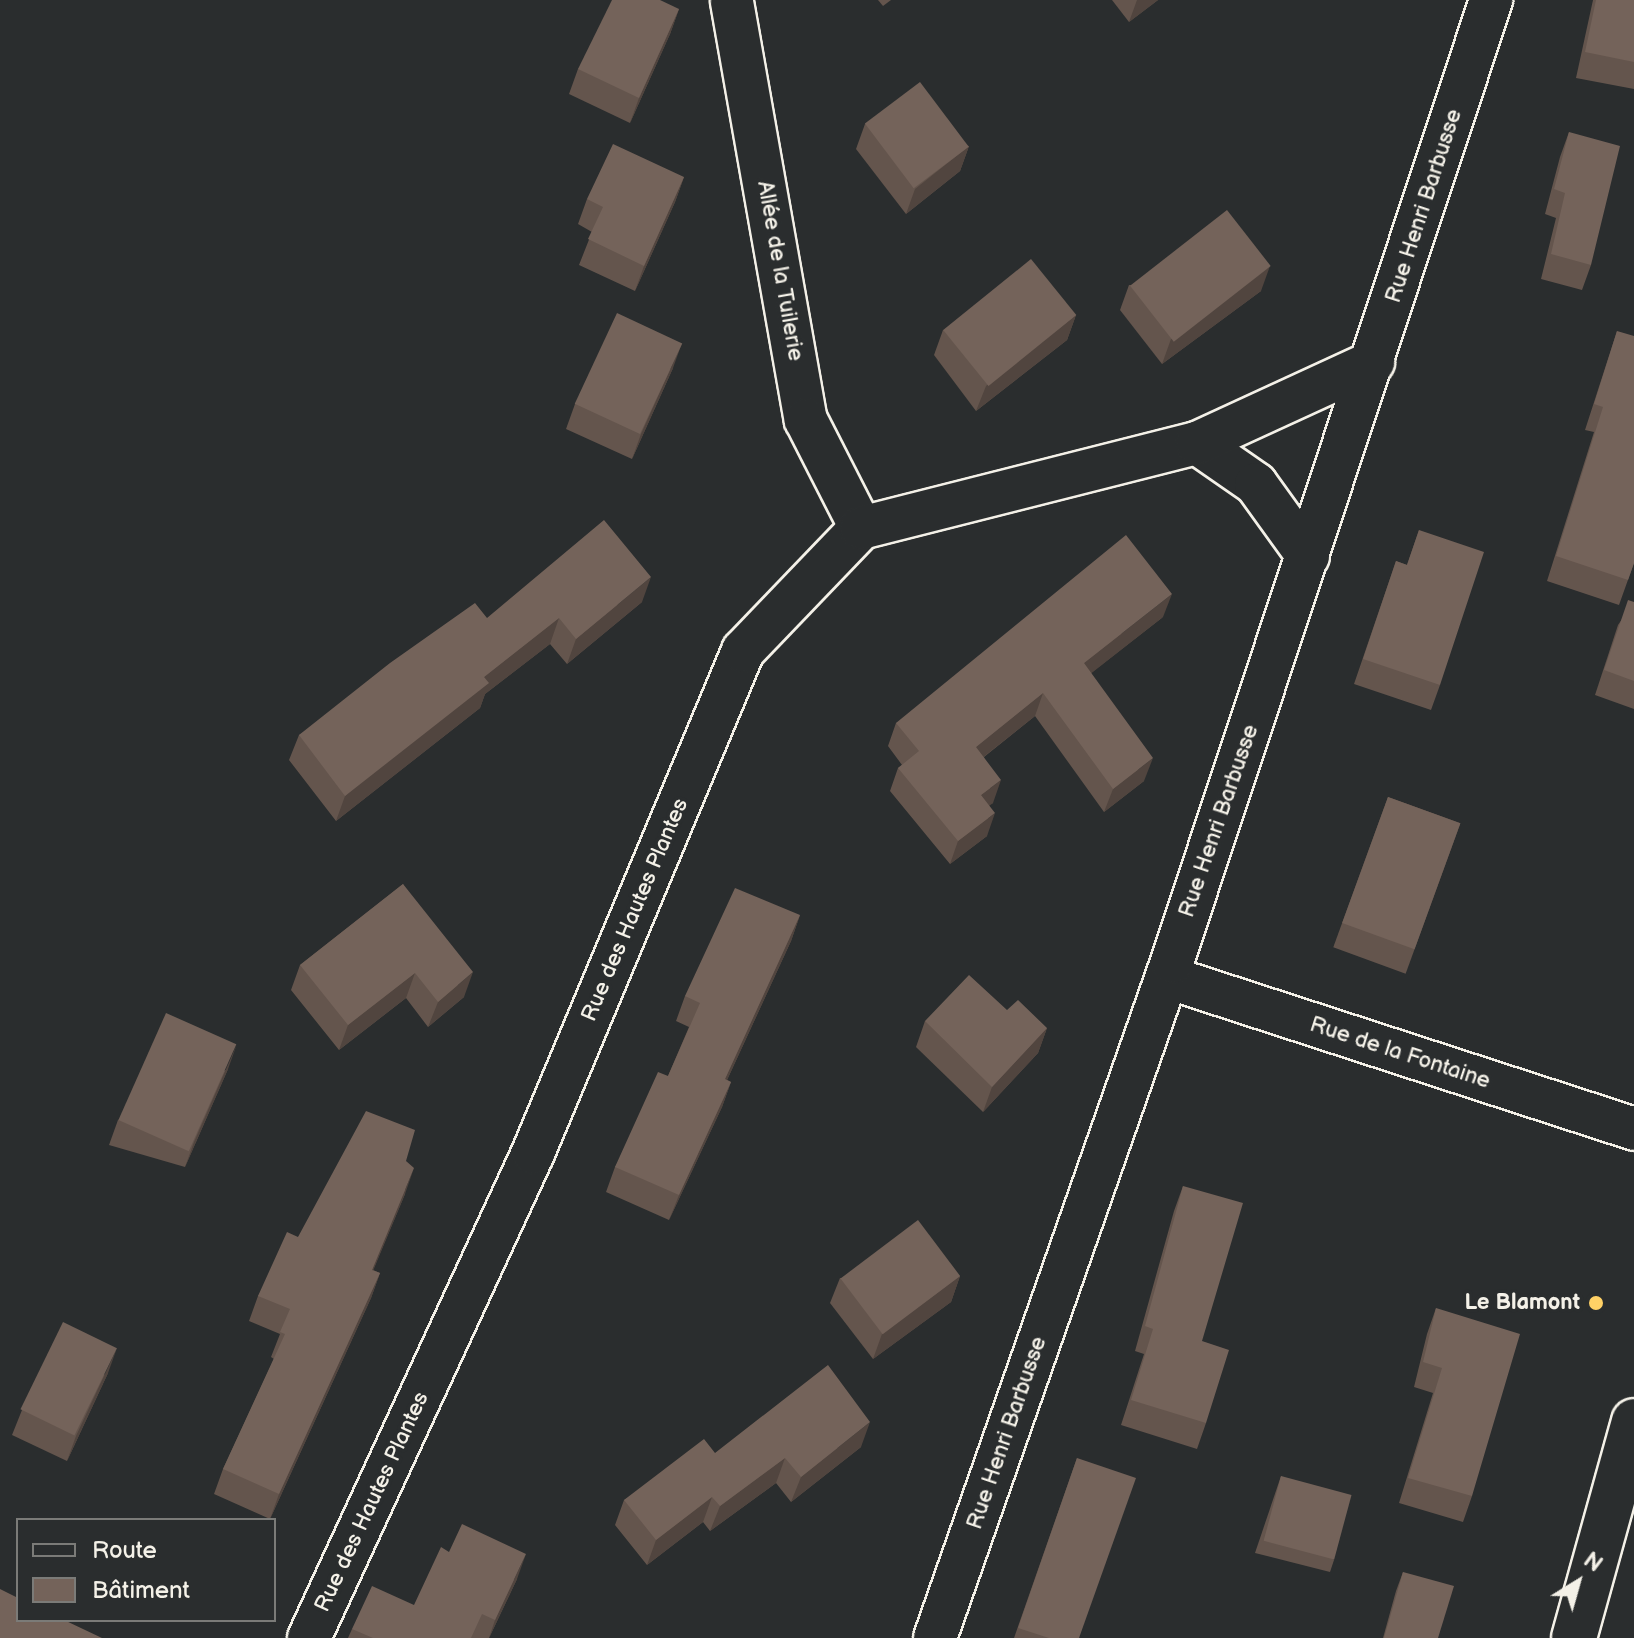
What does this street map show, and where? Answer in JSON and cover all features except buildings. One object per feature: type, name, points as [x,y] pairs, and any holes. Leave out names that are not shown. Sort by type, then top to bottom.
[{"type":"main road","points":[[1574,1638],[1634,1421]]},
{"type":"street","name":"Rue Henri Barbusse","points":[[935,1638],[1167,977],[1491,0]]},
{"type":"street","name":"Allée de la Tuilerie","points":[[732,2],[806,420],[861,528]]},
{"type":"street","points":[[861,528],[1197,443],[1373,362]]},
{"type":"street","points":[[1197,443],[1256,484],[1308,556]]},
{"type":"street","name":"Rue des Hautes Plantes","points":[[309,1638],[533,1153],[743,651],[861,528]]},
{"type":"street","name":"Rue de la Fontaine","points":[[1167,977],[1634,1129]]},
{"type":"place","name":"Le Blamont","points":[[1596,1303]]}]
